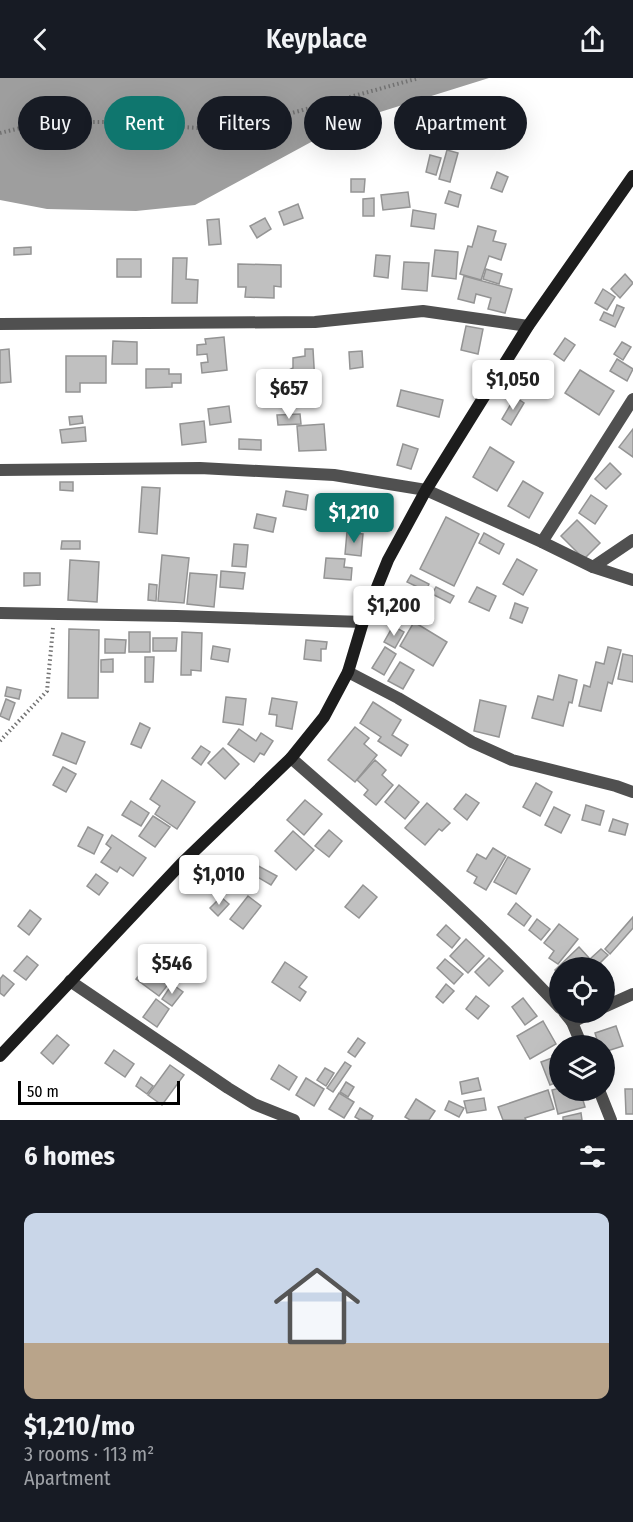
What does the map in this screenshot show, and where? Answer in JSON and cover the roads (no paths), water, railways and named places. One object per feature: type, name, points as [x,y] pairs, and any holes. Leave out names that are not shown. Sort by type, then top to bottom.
[{"type":"street","points":[[0,1056],[181,864],[291,758],[324,717],[348,672],[363,622],[388,560],[426,490],[528,326],[633,176]]},
{"type":"street","points":[[0,324],[315,322],[423,311],[528,326]]},
{"type":"street","points":[[542,542],[633,399]]},
{"type":"street","points":[[0,470],[200,468],[334,476],[426,490],[593,567],[633,580]]},
{"type":"street","points":[[593,567],[633,540]]},
{"type":"street","points":[[0,613],[363,622]]},
{"type":"street","points":[[348,672],[398,698],[472,742],[512,760],[633,792]]},
{"type":"street","points":[[291,758],[416,867],[549,996]]},
{"type":"street","points":[[70,981],[228,1088],[254,1104],[294,1120]]},
{"type":"street","points":[[615,1002],[633,994]]},
{"type":"street","points":[[603,1101],[611,1120]]}]
